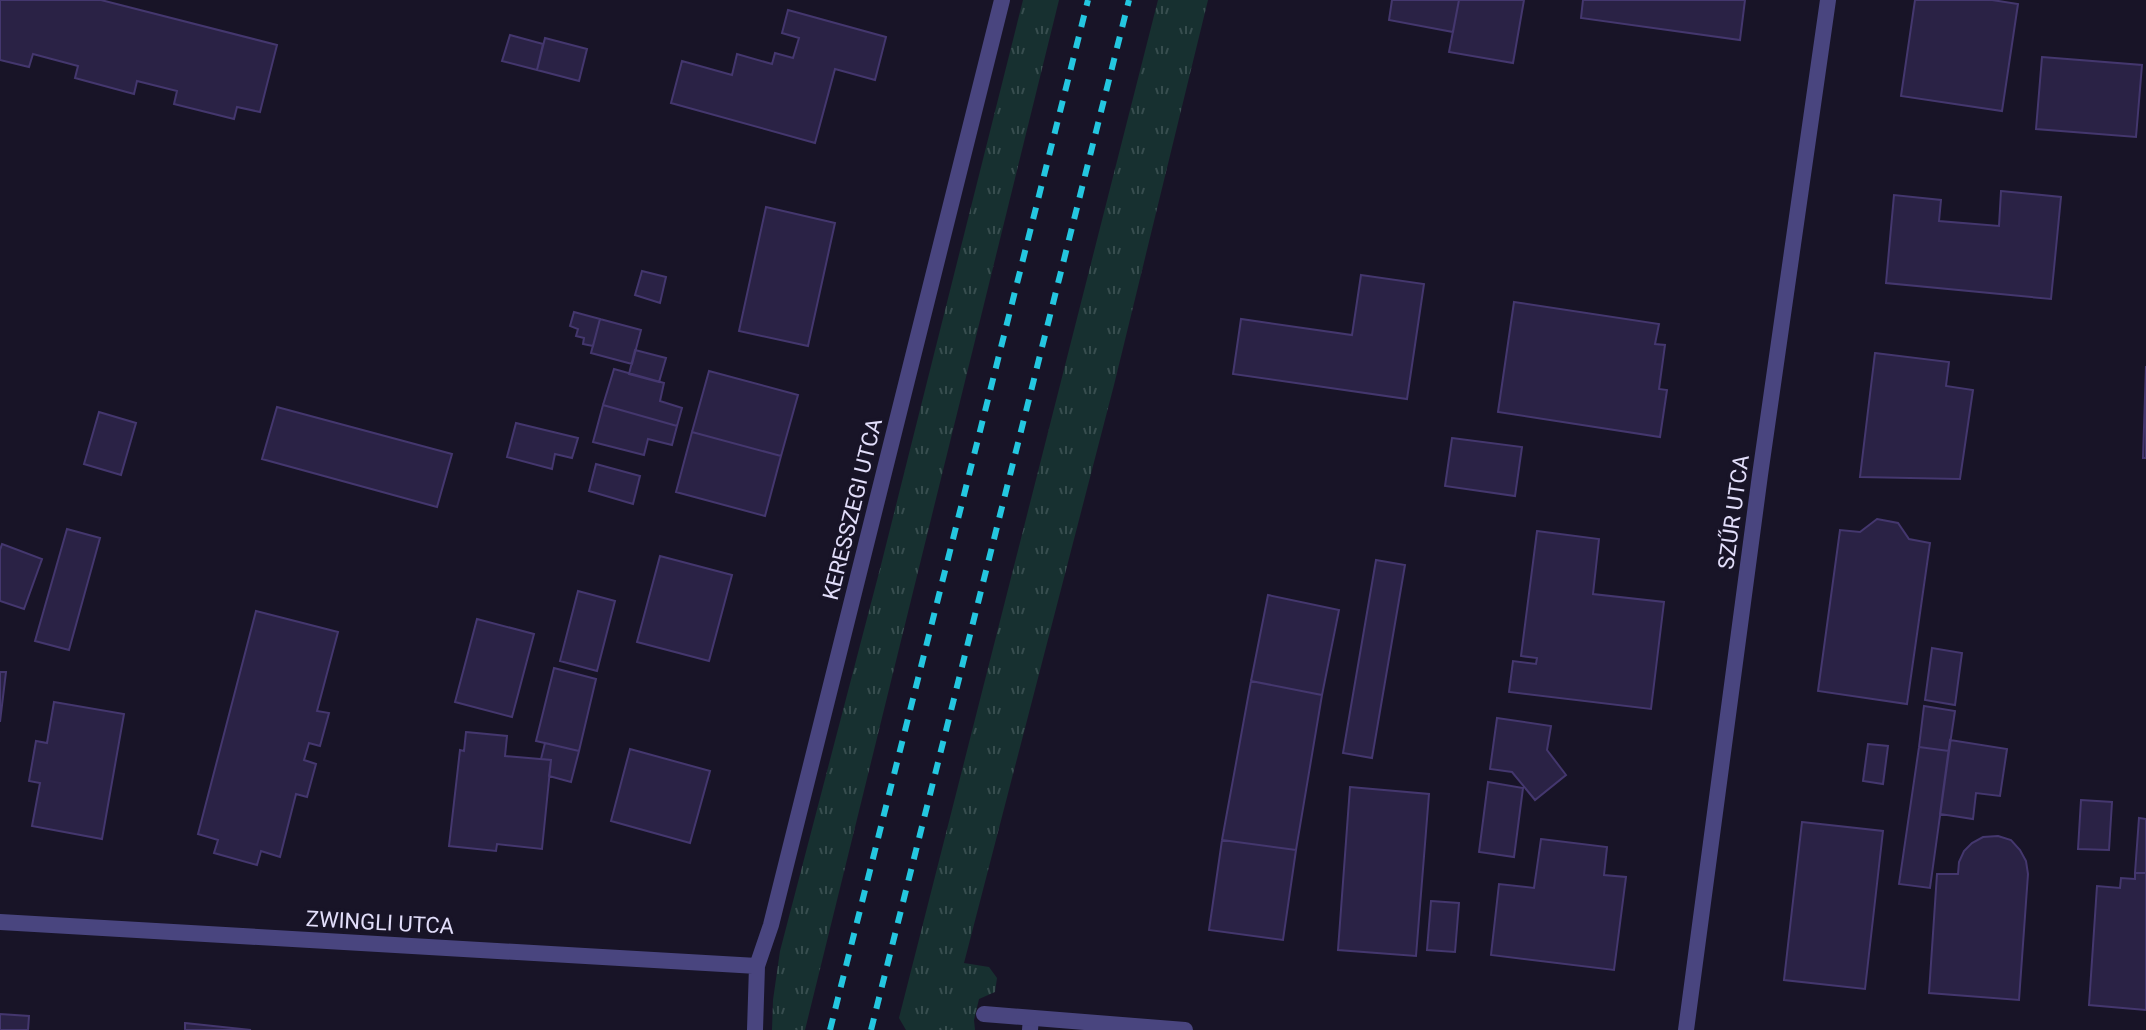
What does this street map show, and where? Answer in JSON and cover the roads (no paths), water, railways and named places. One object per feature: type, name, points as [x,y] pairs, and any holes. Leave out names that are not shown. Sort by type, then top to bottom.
[{"type":"street","name":"KERESSZEGI UTCA","points":[[755,1030],[757,966],[771,925],[1002,0]]},
{"type":"street","name":"SZŰR UTCA","points":[[1686,1030],[1762,459],[1828,0]]},
{"type":"street","name":"ZWINGLI UTCA","points":[[0,922],[757,966]]},
{"type":"street","points":[[984,1014],[1030,1024],[1185,1030]]},
{"type":"railway","points":[[830,1030],[1088,0]]},
{"type":"railway","points":[[871,1030],[1129,0]]}]
